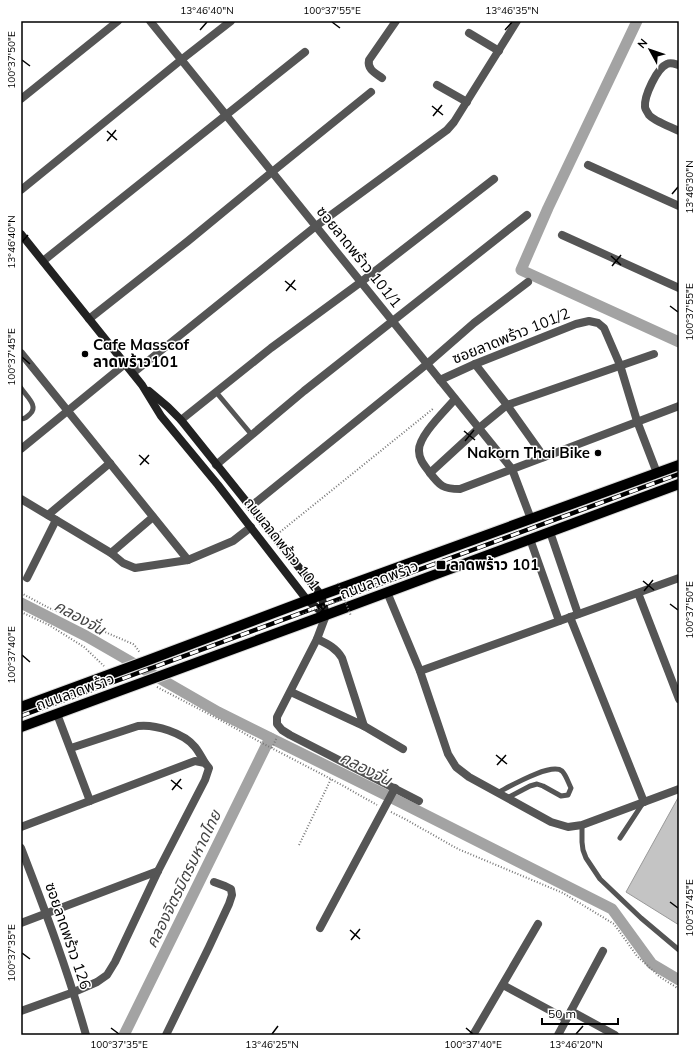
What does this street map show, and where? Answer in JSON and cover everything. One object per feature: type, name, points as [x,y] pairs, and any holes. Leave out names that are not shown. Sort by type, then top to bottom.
[{"type":"main road","name":"ถนนลาดพร้าว","points":[[21,707],[307,600],[679,465]]},
{"type":"main road","name":"ถนนลาดพร้าว","points":[[21,727],[679,484]]},
{"type":"street","points":[[21,100],[118,21]]},
{"type":"street","name":"ซอยลาดพร้าว 101/1","points":[[150,21],[512,469],[531,519]]},
{"type":"street","points":[[21,190],[231,21]]},
{"type":"street","points":[[382,78],[370,68],[368,64],[369,60],[396,21]]},
{"type":"street","points":[[132,373],[316,226],[447,130],[467,102],[517,21]]},
{"type":"street","points":[[469,33],[498,51]]},
{"type":"street","points":[[43,261],[306,52]]},
{"type":"street","points":[[679,65],[674,63],[667,64],[656,75],[647,92],[645,107],[650,116],[679,131]]},
{"type":"street","points":[[437,85],[467,102]]},
{"type":"street","points":[[89,319],[188,241],[371,92]]},
{"type":"street","points":[[588,165],[679,206]]},
{"type":"street","points":[[181,420],[271,348],[361,282],[494,179]]},
{"type":"street","points":[[216,464],[304,391],[527,215]]},
{"type":"street","name":"ถนนลาดพร้าว 101","points":[[21,234],[142,385],[161,416],[218,485],[307,600],[326,615]]},
{"type":"street","points":[[562,235],[679,288]]},
{"type":"street","points":[[250,507],[427,364],[474,323],[528,282]]},
{"type":"street","name":"ซอยลาดพร้าว 101/2","points":[[440,380],[475,364],[576,324],[589,321],[598,323],[604,328],[620,365],[637,421],[657,473]]},
{"type":"street","points":[[21,352],[188,560]]},
{"type":"street","points":[[430,473],[478,428],[507,404],[654,354]]},
{"type":"street","points":[[21,449],[125,364]]},
{"type":"street","points":[[475,364],[507,404],[544,457]]},
{"type":"street","name":"ถนนลาดพร้าว 101","points":[[142,385],[181,420],[321,595],[326,615]]},
{"type":"street","points":[[453,396],[424,435],[420,443],[419,451],[421,461],[438,483],[443,488],[451,489],[460,489],[679,406]]},
{"type":"street","points":[[48,515],[110,463]]},
{"type":"street","points":[[21,499],[111,553],[123,563],[135,568],[188,560],[233,541],[250,527]]},
{"type":"street","points":[[111,553],[153,517]]},
{"type":"street","points":[[27,578],[56,520]]},
{"type":"street","points":[[550,532],[578,614]]},
{"type":"street","points":[[530,539],[558,621]]},
{"type":"street","points":[[420,671],[679,578]]},
{"type":"street","points":[[387,592],[420,671],[448,754],[456,767],[469,777],[551,822],[568,827],[582,825],[679,789]]},
{"type":"street","points":[[638,593],[679,699]]},
{"type":"street","points":[[326,615],[318,639],[277,717],[277,724],[282,730],[394,789],[420,801]]},
{"type":"street","points":[[570,617],[644,802]]},
{"type":"street","points":[[318,639],[331,646],[342,658],[364,726]]},
{"type":"street","points":[[291,692],[364,726],[403,749]]},
{"type":"street","points":[[57,714],[90,801]]},
{"type":"street","points":[[21,1011],[74,992],[97,982],[107,975],[115,962],[158,871],[205,780],[209,768],[194,746],[185,739],[158,727],[146,725],[138,726],[70,748]]},
{"type":"street","points":[[21,827],[195,761],[205,763]]},
{"type":"street","points":[[320,928],[394,789]]},
{"type":"street","name":"ซอยลาดพร้าว 126","points":[[21,848],[74,992],[86,1035]]},
{"type":"street","points":[[21,923],[158,871]]},
{"type":"street","points":[[166,1035],[209,947],[232,895],[231,889],[214,882]]},
{"type":"street","points":[[473,1035],[538,924]]},
{"type":"street","points":[[558,1035],[603,951]]},
{"type":"street","points":[[503,985],[566,1020]]},
{"type":"street","points":[[571,1011],[616,1035]]},
{"type":"lane","points":[[21,388],[33,404],[34,409],[24,419],[21,419]]},
{"type":"lane","points":[[216,392],[251,434]]},
{"type":"lane","points":[[497,793],[524,778],[554,768],[561,770],[565,775],[570,788],[568,795],[561,796],[544,786],[537,784],[507,798]]},
{"type":"lane","points":[[620,838],[644,802]]},
{"type":"lane","points":[[582,825],[583,850],[586,858],[600,879],[641,918],[679,950]]},
{"type":"path","points":[[274,537],[453,396]]},
{"type":"path","points":[[338,583],[351,616]]},
{"type":"path","points":[[21,593],[55,610],[133,644],[147,661]]},
{"type":"path","points":[[300,615],[344,599]]},
{"type":"path","points":[[21,612],[49,625],[84,647],[112,674]]},
{"type":"path","points":[[147,681],[331,779],[458,849],[557,890],[576,900],[614,924],[637,956],[660,977],[679,989]]},
{"type":"path","points":[[271,747],[278,736]]},
{"type":"path","points":[[299,845],[331,779]]},
{"type":"building","points":[[679,796],[679,925],[626,892]]},
{"type":"waterway","points":[[637,21],[548,208],[521,270],[679,342]]},
{"type":"waterway","name":"คลองจั่น","points":[[21,603],[86,636],[218,712],[612,909],[652,964],[679,980]]},
{"type":"waterway","name":"คลองจิตรมิตรมหาดไทย","points":[[124,1035],[270,738]]},
{"type":"railway","points":[[21,716],[679,474]]},
{"type":"place","name":"Cafe Masscof ลาดพร้าว101","points":[[85,354]]},
{"type":"place","name":"Nakorn Thai Bike","points":[[598,453]]},
{"type":"place","name":"ลาดพร้าว 101","points":[[441,565]]}]
